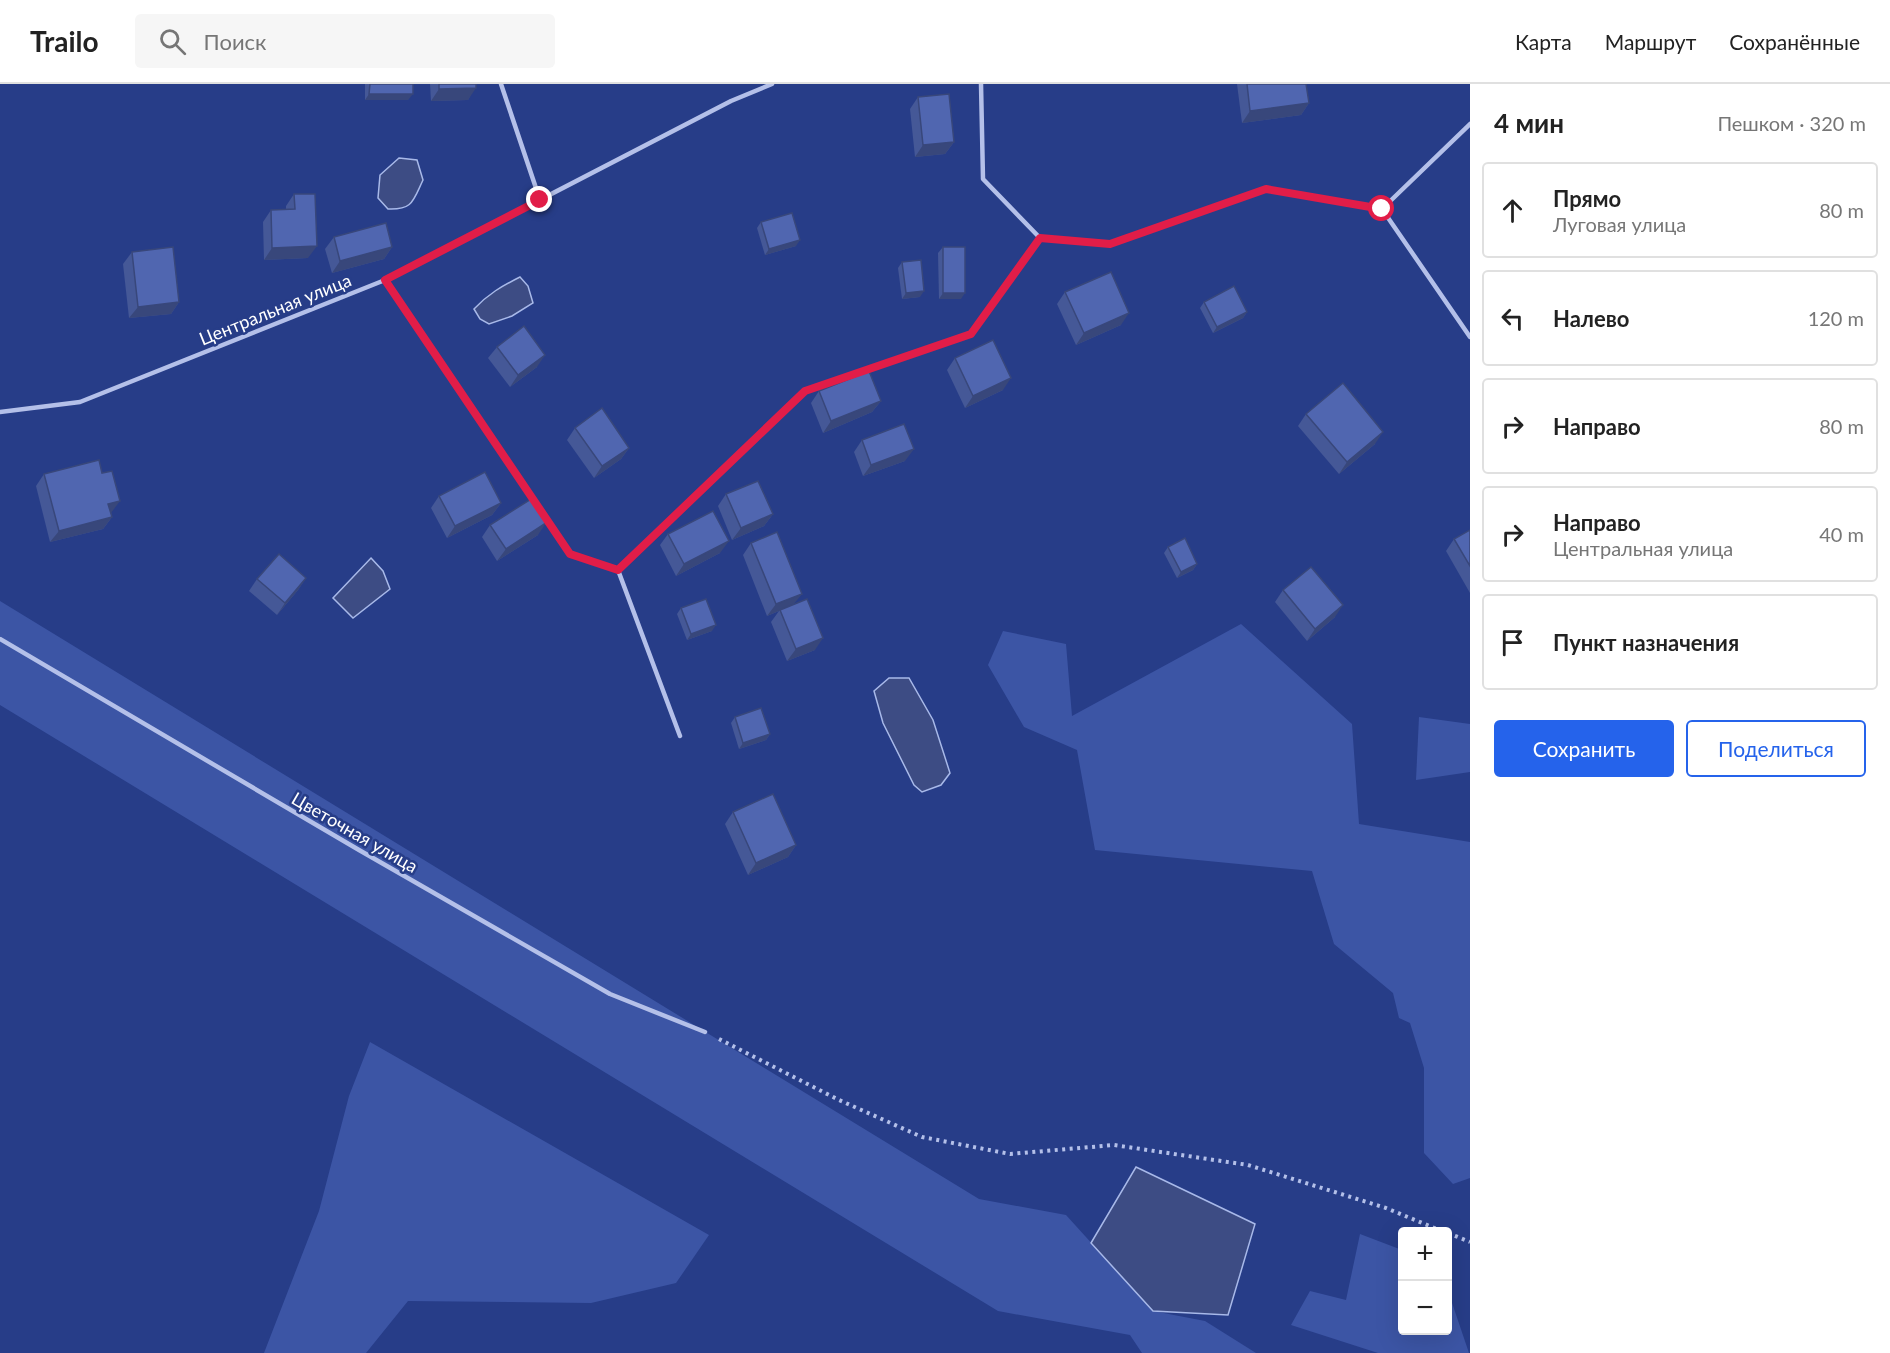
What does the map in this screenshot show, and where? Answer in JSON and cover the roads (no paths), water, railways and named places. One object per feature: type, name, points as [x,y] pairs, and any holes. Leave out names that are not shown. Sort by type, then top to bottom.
[{"type":"lane","points":[[501,84],[540,200]]},
{"type":"lane","name":"Центральная улица","points":[[0,412],[80,402],[385,280],[731,101],[772,84]]},
{"type":"lane","points":[[981,84],[983,179],[1040,238],[1110,244],[1266,189],[1382,209],[1470,337]]},
{"type":"lane","points":[[1382,209],[1470,124]]},
{"type":"lane","points":[[618,570],[805,391],[971,334],[1040,238]]},
{"type":"lane","points":[[385,280],[570,554],[618,570]]},
{"type":"lane","points":[[618,570],[680,736]]},
{"type":"lane","name":"Цветочная улица","points":[[0,639],[610,994],[705,1032]]}]
